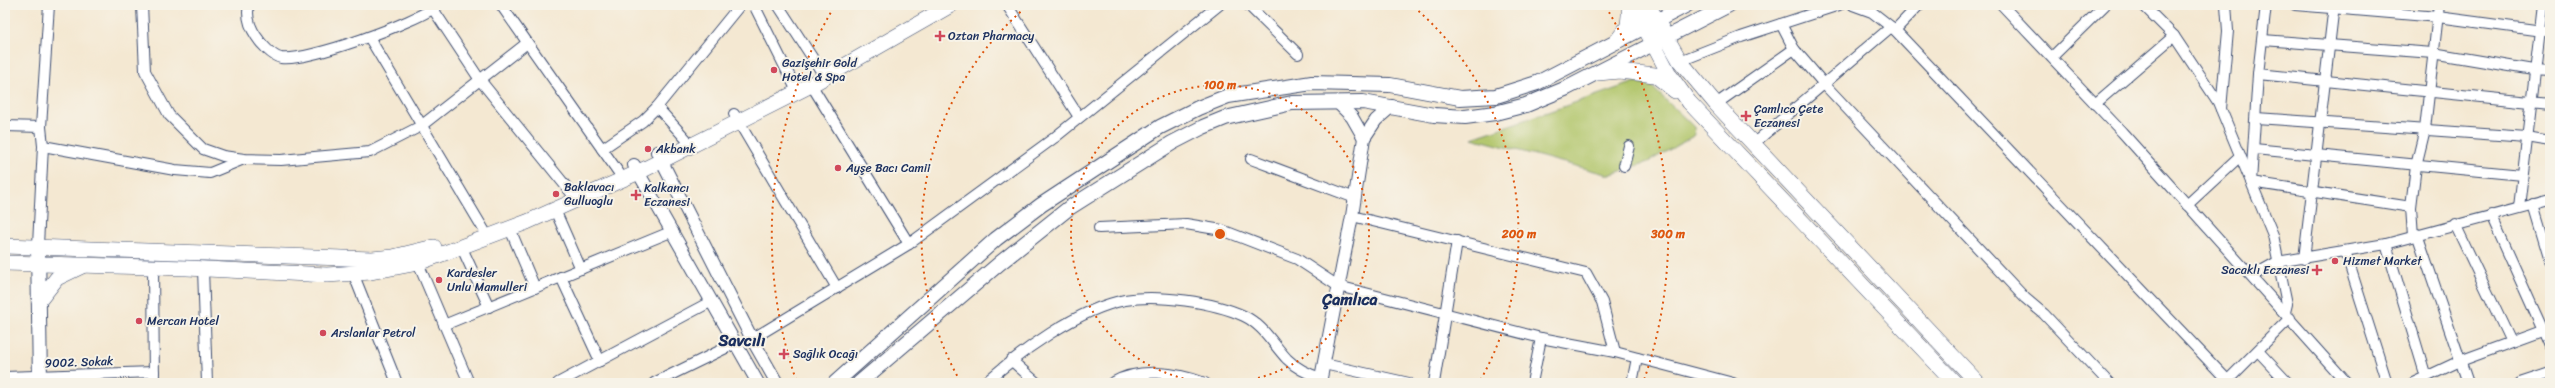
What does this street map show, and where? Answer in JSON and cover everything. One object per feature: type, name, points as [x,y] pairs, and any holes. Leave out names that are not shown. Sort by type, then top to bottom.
[{"type":"main road","points":[[804,83],[821,71],[937,5]]},
{"type":"main road","points":[[5,263],[38,262],[327,276],[418,263],[462,248],[555,210],[804,83],[951,5]]},
{"type":"main road","points":[[1632,5],[1651,23]]},
{"type":"main road","points":[[1617,41],[1628,26],[1632,5]]},
{"type":"main road","points":[[1648,5],[1651,23],[1660,40],[1669,74],[1689,102],[1955,383]]},
{"type":"main road","points":[[835,383],[996,239],[1024,218],[1160,127],[1198,108],[1228,96],[1312,83],[1362,83],[1390,85],[1460,98],[1496,96],[1537,83],[1687,5]]},
{"type":"main road","points":[[859,383],[1021,245],[1069,208],[1172,143],[1225,118],[1255,110],[1292,103],[1337,102],[1363,102],[1392,106],[1434,115],[1465,117],[1496,113],[1526,105],[1598,73],[1660,40],[1698,23],[1729,5]]},
{"type":"main road","points":[[1660,40],[1753,144],[1978,383]]},
{"type":"main road","points":[[1598,73],[1618,71],[1655,75],[1689,102]]},
{"type":"main road","points":[[659,156],[686,139],[736,118]]},
{"type":"main road","points":[[5,246],[38,245],[372,259],[419,252],[484,230],[573,195],[619,173],[636,168]]},
{"type":"main road","points":[[38,245],[40,380]]},
{"type":"main road","points":[[39,301],[57,278],[86,264]]},
{"type":"street","points":[[38,245],[43,146],[41,127],[49,5]]},
{"type":"street","points":[[142,5],[145,71],[169,115],[203,148],[223,156],[244,159],[281,160],[370,152],[421,126],[527,43]]},
{"type":"street","points":[[249,5],[250,26],[257,38],[268,50],[280,58],[298,58],[369,37],[435,7],[480,80],[573,195]]},
{"type":"street","points":[[501,5],[619,173]]},
{"type":"street","points":[[602,149],[643,121],[657,107],[740,5]]},
{"type":"street","points":[[754,5],[909,244]]},
{"type":"street","points":[[778,5],[821,71]]},
{"type":"street","points":[[1007,5],[1080,117]]},
{"type":"street","points":[[752,339],[909,244],[1021,163],[1218,5]]},
{"type":"street","points":[[1248,5],[1298,54]]},
{"type":"street","points":[[1680,61],[1781,24],[1839,5]]},
{"type":"street","points":[[1853,5],[1874,8],[2228,382],[2258,351],[2288,315],[2273,235],[2221,110],[2174,36],[2143,5]]},
{"type":"street","points":[[1753,144],[1824,84],[1893,29],[1919,5]]},
{"type":"street","points":[[2052,57],[2105,5]]},
{"type":"street","points":[[2221,110],[2228,31],[2226,5]]},
{"type":"street","points":[[2251,182],[2258,74],[2266,5]]},
{"type":"street","points":[[2295,5],[2334,7],[2438,17],[2550,32]]},
{"type":"street","points":[[2439,5],[2425,129],[2416,166],[2411,207],[2415,235],[2468,383]]},
{"type":"street","points":[[2519,207],[2531,102],[2533,70],[2543,5]]},
{"type":"street","points":[[2007,7],[2288,315],[2347,383]]},
{"type":"street","points":[[2304,259],[2310,192],[2326,80],[2334,7]]},
{"type":"street","points":[[1781,24],[1794,50],[1824,84],[2025,298],[2044,314],[2109,383]]},
{"type":"street","points":[[2095,104],[2174,36]]},
{"type":"street","points":[[369,37],[484,230]]},
{"type":"street","points":[[2263,40],[2433,53],[2533,70],[2550,71]]},
{"type":"street","points":[[1716,104],[1794,50]]},
{"type":"street","points":[[2258,74],[2550,104]]},
{"type":"street","points":[[1337,102],[1352,117],[1364,138]]},
{"type":"street","points":[[985,383],[1011,360],[1092,310],[1125,300],[1167,299],[1201,302],[1244,316],[1264,330],[1287,359],[1305,372],[1320,380],[1352,216],[1364,138],[1376,120],[1392,106]]},
{"type":"street","points":[[657,107],[686,139]]},
{"type":"street","points":[[736,118],[837,288]]},
{"type":"street","points":[[2256,118],[2425,129],[2527,137],[2550,141]]},
{"type":"street","points":[[5,126],[41,127]]},
{"type":"street","points":[[43,146],[175,170],[210,173],[244,159]]},
{"type":"street","points":[[1624,166],[1628,146]]},
{"type":"street","points":[[2254,149],[2316,154],[2416,166],[2522,175]]},
{"type":"street","points":[[659,156],[752,339],[777,383]]},
{"type":"street","points":[[2187,205],[2240,156]]},
{"type":"street","points":[[1251,159],[1355,198]]},
{"type":"street","points":[[636,168],[758,383]]},
{"type":"street","points":[[2251,182],[2411,207]]},
{"type":"street","points":[[2252,276],[2277,262],[2304,259],[2386,244],[2519,207],[2550,200]]},
{"type":"street","points":[[2533,204],[2550,261]]},
{"type":"street","points":[[555,210],[581,269]]},
{"type":"street","points":[[2491,215],[2546,329],[2550,346]]},
{"type":"street","points":[[1352,216],[1586,273],[1602,302],[1615,352]]},
{"type":"street","points":[[1099,228],[1186,224],[1222,230],[1297,258],[1338,286],[1541,338],[1615,352],[1733,383]]},
{"type":"street","points":[[2456,224],[2511,342]]},
{"type":"street","points":[[510,229],[535,288]]},
{"type":"street","points":[[444,325],[673,231]]},
{"type":"street","points":[[1434,383],[1457,241]]},
{"type":"street","points":[[2386,244],[2426,377]]},
{"type":"street","points":[[462,248],[489,307]]},
{"type":"street","points":[[2345,251],[2387,383]]},
{"type":"street","points":[[418,263],[469,383]]},
{"type":"street","points":[[153,267],[154,383]]},
{"type":"street","points":[[203,269],[207,383]]},
{"type":"street","points":[[353,273],[397,383]]},
{"type":"street","points":[[561,277],[600,361]]},
{"type":"street","points":[[558,383],[712,301]]},
{"type":"street","points":[[2413,383],[2460,361],[2546,329]]},
{"type":"street","points":[[1532,383],[1541,338]]},
{"type":"street","points":[[654,383],[736,343]]},
{"type":"street","points":[[2258,351],[2288,383]]},
{"type":"street","points":[[1632,383],[1638,358]]},
{"type":"street","points":[[1011,360],[1036,383]]},
{"type":"street","points":[[1324,364],[1409,383]]},
{"type":"street","name":"9002. Sokak","points":[[5,377],[40,380],[154,372]]},
{"type":"street","points":[[1112,383],[1124,375],[1153,373],[1188,376],[1205,383]]},
{"type":"street","points":[[2520,383],[2550,373]]},
{"type":"green space","points":[[1635,82],[1649,84],[1694,127],[1695,135],[1648,162],[1609,175],[1472,138]]},
{"type":"place","name":"Oztan Pharmacy","points":[[940,36]]},
{"type":"place","name":"Gazişehir Gold Hotel & Spa","points":[[774,70]]},
{"type":"place","name":"Çamlıca Çete Eczanesi","points":[[1746,116]]},
{"type":"place","name":"Akbank","points":[[648,149]]},
{"type":"place","name":"Ayşe Bacı Camii","points":[[838,168]]},
{"type":"place","name":"Baklavacı Gulluoglu","points":[[556,194]]},
{"type":"place","name":"Kalkancı Eczanesi","points":[[636,195]]},
{"type":"place","name":"Hizmet Market","points":[[2335,261]]},
{"type":"place","name":"Sacaklı Eczanesi","points":[[2317,270]]},
{"type":"place","name":"Kardesler Unlu Mamulleri","points":[[439,280]]},
{"type":"place","name":"Mercan Hotel","points":[[139,321]]},
{"type":"place","name":"Arslanlar Petrol","points":[[323,333]]},
{"type":"place","name":"Sağlık Ocağı","points":[[784,354]]},
{"type":"district","name":"Çamlıca","points":[[1350,299]]},
{"type":"district","name":"Savcılı","points":[[742,340]]}]
